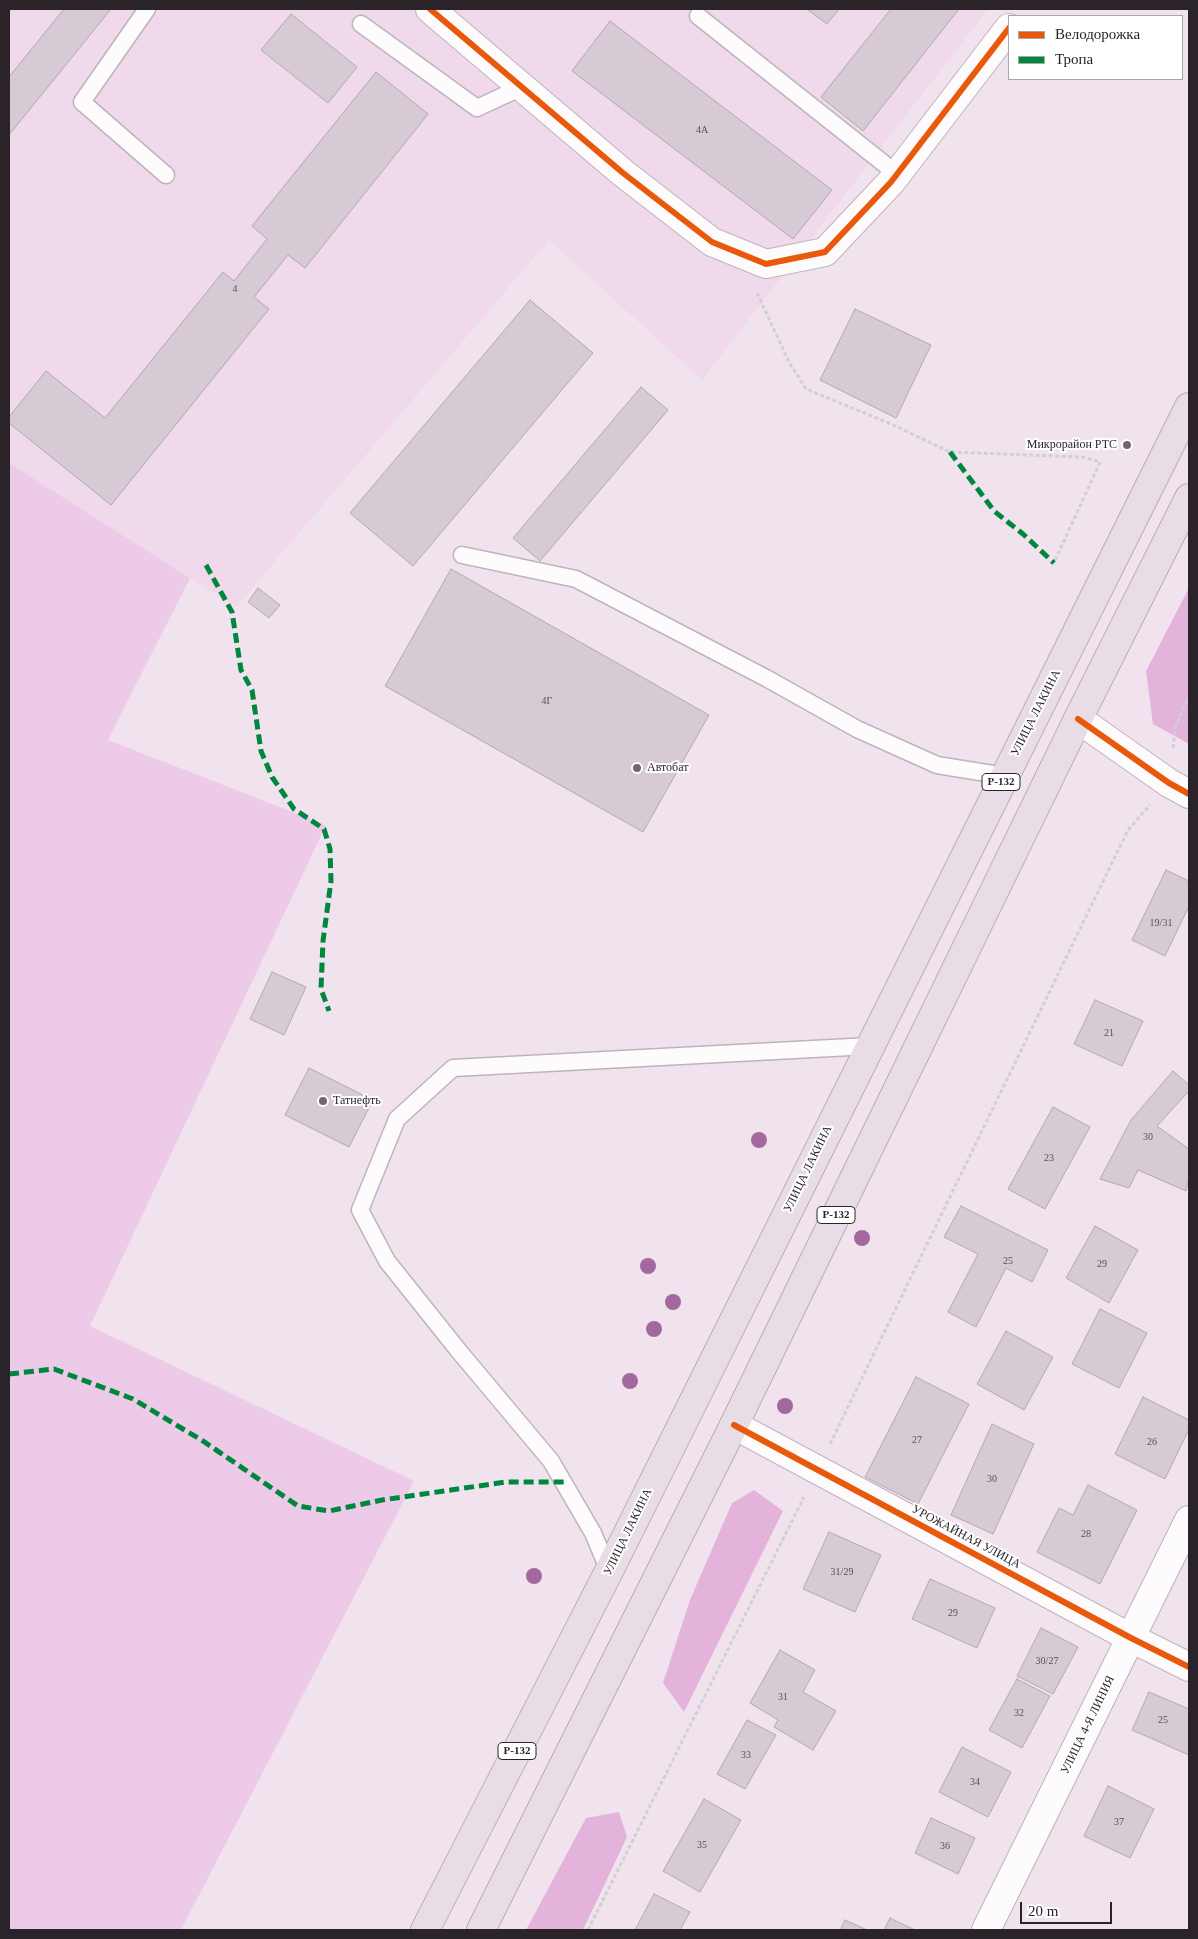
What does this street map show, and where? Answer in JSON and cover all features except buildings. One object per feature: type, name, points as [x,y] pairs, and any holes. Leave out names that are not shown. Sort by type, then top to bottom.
[{"type":"highway","name":"УЛИЦА ЛАКИНА","points":[[424,1930],[609,1571],[1189,407]]},
{"type":"highway","name":"Р-132","points":[[481,1930],[734,1425],[1078,720],[1189,498]]},
{"type":"street","points":[[430,9],[624,173],[712,242],[766,264],[825,252],[897,174],[1008,29]]},
{"type":"street","points":[[1078,720],[1179,788]]},
{"type":"street","name":"УРОЖАЙНАЯ УЛИЦА","points":[[734,1425],[1131,1638],[1189,1667]]},
{"type":"street","name":"УЛИЦА 4-Я ЛИНИЯ","points":[[986,1930],[1189,1520]]},
{"type":"lane","points":[[147,9],[82,102],[166,175]]},
{"type":"lane","points":[[698,16],[897,174]]},
{"type":"lane","points":[[361,24],[477,108],[522,86]]},
{"type":"lane","points":[[462,555],[576,579],[766,678],[857,729],[938,765],[1004,776]]},
{"type":"lane","points":[[609,1571],[593,1533],[551,1461],[458,1350],[387,1261],[360,1210],[397,1119],[453,1068],[870,1046]]},
{"type":"path","points":[[755,288],[789,362],[806,388],[889,423],[950,452],[1082,457],[1100,462],[1054,562]]},
{"type":"path","points":[[588,1930],[817,1469],[1128,830],[1179,788],[1174,728],[1189,696]]},
{"type":"shaded area","points":[[9,9],[988,9],[702,380],[549,240],[236,607],[9,463]]},
{"type":"shaded area","points":[[9,463],[190,578],[108,740],[326,825],[90,1326],[414,1481],[181,1930],[9,1930]]},
{"type":"shaded area","points":[[1189,588],[1189,744],[1153,724],[1146,671]]},
{"type":"shaded area","points":[[754,1490],[783,1511],[684,1712],[663,1683],[690,1600],[732,1503]]},
{"type":"shaded area","points":[[619,1812],[627,1837],[583,1930],[526,1930],[586,1818]]},
{"type":"marked path","points":[[950,452],[994,511],[1023,534],[1054,563]]},
{"type":"marked path","points":[[206,565],[232,612],[241,670],[252,690],[261,751],[272,777],[294,809],[324,829],[330,849],[331,881],[323,941],[321,989],[329,1011]]},
{"type":"marked path","points":[[9,1374],[54,1369],[133,1399],[203,1441],[298,1506],[329,1511],[382,1500],[506,1482],[564,1482]]},
{"type":"cycle path","points":[[430,9],[623,173],[712,242],[766,264],[825,252],[891,182],[1008,29]]},
{"type":"cycle path","points":[[1078,719],[1169,783],[1189,794]]},
{"type":"cycle path","points":[[734,1425],[1131,1638],[1189,1667]]},
{"type":"place","name":"Микрорайон РТС","points":[[1127,445]]},
{"type":"place","name":"Автобат","points":[[637,768]]},
{"type":"place","name":"Татнефть","points":[[323,1101]]}]
